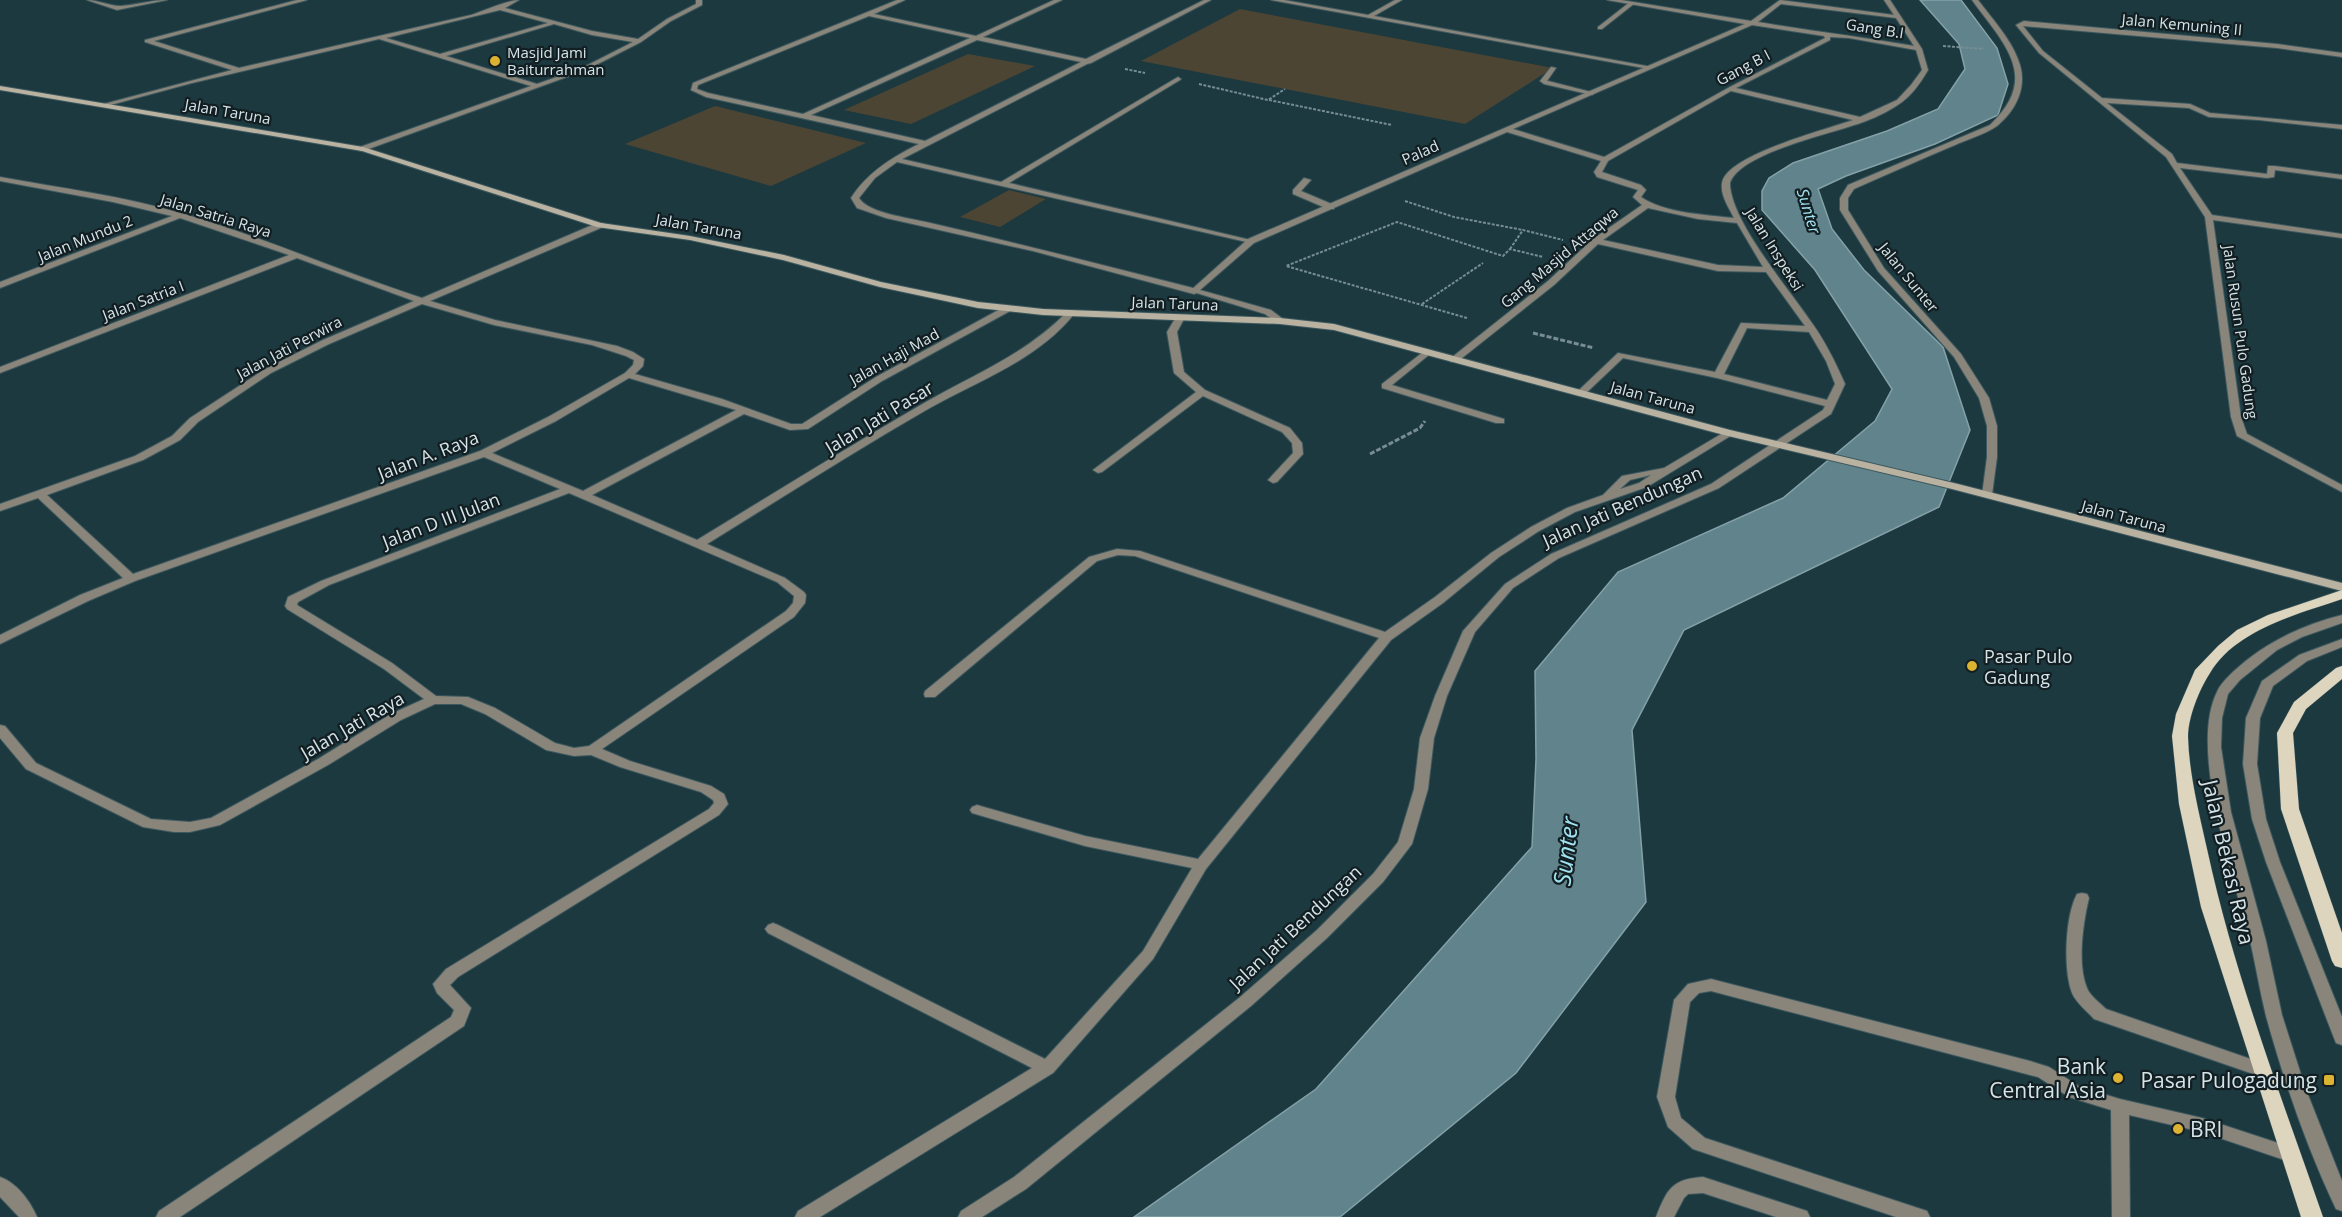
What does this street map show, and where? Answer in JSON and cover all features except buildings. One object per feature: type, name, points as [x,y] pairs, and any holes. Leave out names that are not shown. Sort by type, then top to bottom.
[{"type":"main road","name":"Jalan Bekasi Raya","points":[[2312,1217],[2210,907],[2188,804],[2180,736],[2184,714],[2203,670],[2223,648],[2242,633],[2273,618],[2342,594]]},
{"type":"main road","points":[[2342,671],[2300,706],[2285,733],[2290,809],[2342,961]]},
{"type":"street","points":[[90,0],[117,8],[164,0]]},
{"type":"street","points":[[238,69],[147,41],[304,0]]},
{"type":"street","points":[[103,105],[238,69],[381,38],[500,8],[516,0]]},
{"type":"street","points":[[363,149],[483,103],[584,69],[639,41],[669,20],[699,5],[699,0]]},
{"type":"street","points":[[902,0],[695,84],[694,90],[706,95],[926,143]]},
{"type":"street","points":[[804,116],[1059,0]]},
{"type":"street","points":[[1208,0],[926,143],[896,160],[861,187],[855,198],[860,206],[889,216],[1034,249],[1194,291],[1268,312],[1280,321]]},
{"type":"street","points":[[1274,0],[1649,67]]},
{"type":"street","points":[[1370,16],[1399,0]]},
{"type":"street","name":"Gang B I","points":[[1605,160],[1730,89],[1828,39],[1826,35],[1754,22],[1610,0]]},
{"type":"street","points":[[1662,7],[1671,0]]},
{"type":"street","points":[[1887,0],[1918,46]]},
{"type":"street","name":"Jalan Sunter","points":[[1975,0],[2012,52],[2020,70],[2017,89],[2010,109],[1992,126],[1851,187],[1844,198],[1844,210],[1881,269],[1958,356],[1984,398],[1992,426],[1992,457],[1987,495]]},
{"type":"street","name":"Palad","points":[[1194,291],[1251,241],[1754,22],[1780,2],[1899,17]]},
{"type":"street","points":[[1600,28],[1632,3]]},
{"type":"street","points":[[500,8],[552,24],[639,41]]},
{"type":"street","points":[[868,14],[1089,62]]},
{"type":"street","name":"Jalan Kemuning II","points":[[2019,25],[2024,23],[2148,34],[2342,55]]},
{"type":"street","points":[[439,56],[552,24]]},
{"type":"street","name":"Jalan Rusun Pulo Gadung","points":[[2019,25],[2041,52],[2169,156],[2209,217],[2236,417],[2242,436],[2342,489]]},
{"type":"street","name":"Gang B.I","points":[[1826,35],[1918,46]]},
{"type":"street","points":[[381,38],[538,86]]},
{"type":"street","name":"Jalan Inspeksi","points":[[1830,404],[1840,384],[1832,359],[1769,270],[1739,221],[1725,187],[1728,178],[1737,168],[1762,154],[1864,120],[1899,101],[1916,85],[1925,70],[1918,46]]},
{"type":"street","points":[[1552,68],[1543,81],[1546,84],[1592,93]]},
{"type":"street","points":[[1001,185],[1178,79]]},
{"type":"street","name":"Jalan Taruna","points":[[0,88],[363,149],[600,225],[690,238],[784,258],[880,284],[1007,309],[1179,319],[1280,321],[1334,327],[1728,433],[1954,486],[2342,587]]},
{"type":"street","points":[[1730,89],[1864,120]]},
{"type":"street","points":[[2099,100],[2190,106],[2209,115],[2342,127]]},
{"type":"street","points":[[1505,129],[1605,160]]},
{"type":"street","points":[[896,160],[1251,241]]},
{"type":"street","name":"Gang Masjid Attaqwa","points":[[1454,360],[1571,264],[1593,243],[1647,206],[1637,197],[1642,190],[1638,187],[1600,175],[1598,172],[1605,160]]},
{"type":"street","points":[[2177,165],[2267,176],[2271,175],[2271,168],[2274,168],[2342,177]]},
{"type":"street","name":"Jalan Satria Raya","points":[[0,180],[179,215],[418,301]]},
{"type":"street","points":[[1307,180],[1296,192],[1331,207]]},
{"type":"street","points":[[1647,206],[1698,217],[1739,221]]},
{"type":"street","name":"Jalan Mundu 2","points":[[0,285],[179,215]]},
{"type":"street","points":[[2209,217],[2342,236]]},
{"type":"street","name":"Jalan Jati Perwira","points":[[0,508],[139,458],[176,438],[194,420],[268,371],[418,301],[600,225]]},
{"type":"street","points":[[1593,243],[1718,268],[1769,270]]},
{"type":"street","name":"Jalan Satria I","points":[[0,370],[295,256]]},
{"type":"street","points":[[0,275],[19,278]]},
{"type":"street","points":[[418,301],[611,348],[635,356],[639,359],[638,366],[628,375]]},
{"type":"street","name":"Jalan Haji Mad","points":[[742,411],[796,428],[804,427],[879,379],[1007,309]]},
{"type":"street","name":"Jalan Jati Pasar","points":[[699,544],[928,405],[1005,366],[1057,329],[1071,313]]},
{"type":"street","points":[[1179,319],[1172,332],[1179,373],[1202,392],[1286,430],[1297,443],[1298,454],[1273,480]]},
{"type":"street","points":[[1718,375],[1744,325],[1810,329]]},
{"type":"street","points":[[1427,352],[1385,386],[1500,421]]},
{"type":"street","points":[[1581,393],[1621,355],[1718,375],[1830,404],[1827,411],[1780,444]]},
{"type":"street","points":[[628,375],[719,400],[742,411]]},
{"type":"street","name":"Jalan A. Raya","points":[[0,640],[84,598],[130,579],[484,453],[552,419],[628,375]]},
{"type":"street","points":[[1098,470],[1202,392]]},
{"type":"street","points":[[584,495],[742,411]]},
{"type":"street","points":[[804,1217],[1047,1068],[1148,955],[1201,865],[1387,637],[1439,600],[1495,555],[1525,536],[1570,510],[1643,485],[1728,433]]},
{"type":"street","name":"Jalan Jati Bendungan","points":[[967,1217],[1020,1183],[1245,1002],[1322,934],[1378,878],[1405,844],[1421,789],[1427,738],[1441,696],[1469,631],[1509,586],[1555,556],[1715,486],[1780,444]]},
{"type":"street","points":[[484,453],[781,580],[800,595],[799,603],[790,614],[592,750]]},
{"type":"street","name":"Jalan D III Julan","points":[[433,700],[388,666],[291,606],[292,600],[325,583],[568,490]]},
{"type":"street","points":[[40,494],[130,579]]},
{"type":"street","points":[[930,694],[1092,559],[1117,552],[1136,553],[1387,637]]},
{"type":"street","points":[[2342,619],[2276,643],[2250,662],[2222,693],[2215,725],[2217,767],[2224,811],[2256,933],[2274,1015],[2326,1167],[2342,1203]]},
{"type":"street","points":[[2342,643],[2303,658],[2267,684],[2253,718],[2250,764],[2259,819],[2273,862],[2342,1038]]},
{"type":"street","name":"Jalan Jati Raya","points":[[0,729],[30,766],[148,824],[190,827],[215,822],[323,762],[396,717],[433,700],[463,700],[490,711],[551,747],[574,752],[592,750]]},
{"type":"street","points":[[165,1217],[458,1021],[463,1008],[443,989],[441,984],[452,972],[714,812],[721,804],[719,797],[706,789],[625,764],[592,750]]},
{"type":"street","points":[[977,810],[1084,841],[1201,865]]},
{"type":"street","points":[[2082,898],[2077,918],[2074,970],[2080,993],[2100,1014],[2262,1070]]},
{"type":"street","points":[[773,928],[1047,1068]]},
{"type":"street","points":[[1921,1217],[1699,1144],[1674,1122],[1666,1097],[1682,1000],[1694,988],[1711,985],[2030,1068],[2043,1072],[2075,1092],[2120,1106],[2202,1125],[2290,1154]]},
{"type":"street","points":[[2120,1106],[2121,1217]]},
{"type":"street","points":[[0,1185],[23,1207],[28,1217]]},
{"type":"street","points":[[1665,1217],[1676,1193],[1682,1187],[1703,1185],[1801,1217]]},
{"type":"path","points":[[1958,47],[1989,50]]},
{"type":"path","points":[[1268,100],[1392,125]]},
{"type":"path","points":[[1370,189],[1454,217],[1593,243]]},
{"type":"path","points":[[1497,326],[1286,266],[1397,222],[1503,256],[1523,230]]},
{"type":"path","points":[[1510,249],[1571,264]]},
{"type":"path","points":[[1421,304],[1483,263]]},
{"type":"path","points":[[1533,333],[1621,355]]},
{"type":"path","points":[[1370,454],[1420,428],[1441,403]]},
{"type":"shaded area","points":[[1240,9],[1553,68],[1465,124],[1141,61]]},
{"type":"shaded area","points":[[968,54],[1035,66],[911,124],[844,110]]},
{"type":"shaded area","points":[[715,106],[866,143],[771,186],[625,144]]},
{"type":"shaded area","points":[[1009,190],[1046,199],[1000,227],[960,217]]},
{"type":"water","name":"Sunter","points":[[1920,0],[1961,0],[1997,48],[2008,84],[1998,115],[1935,144],[1846,176],[1818,189],[1832,229],[1864,270],[1943,347],[1970,430],[1939,507],[1684,630],[1632,730],[1646,902],[1516,1073],[1340,1217],[1134,1217],[1316,1089],[1532,847],[1536,759],[1535,671],[1618,572],[1783,498],[1875,421],[1892,389],[1815,270],[1762,210],[1762,191],[1769,178],[1793,163],[1887,131],[1938,109],[1965,69],[1959,44]]},
{"type":"place","name":"Masjid Jami Baiturrahman","points":[[495,61]]},
{"type":"place","name":"Pasar Pulo Gadung","points":[[1972,666]]},
{"type":"place","name":"Bank Central Asia","points":[[2118,1078]]},
{"type":"place","name":"Pasar Pulogadung","points":[[2329,1080]]},
{"type":"place","name":"BRI","points":[[2178,1129]]}]
